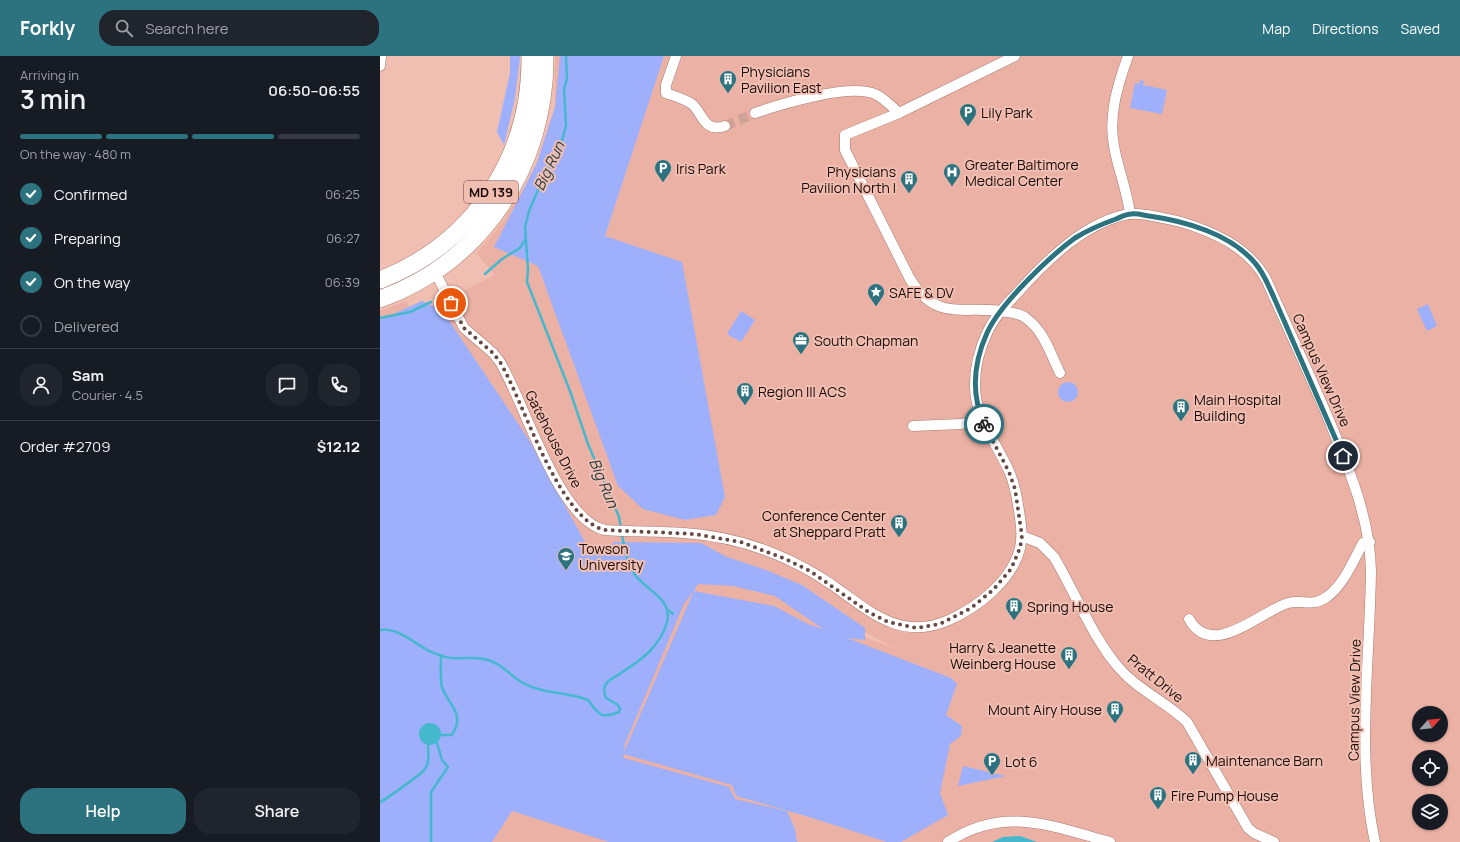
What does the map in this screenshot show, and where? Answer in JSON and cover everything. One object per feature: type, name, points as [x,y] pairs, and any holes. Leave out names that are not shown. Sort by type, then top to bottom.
[{"type":"main road","name":"MD 139","points":[[380,281],[415,263],[445,243],[468,222],[492,191],[504,171],[521,126],[527,100],[530,56]]},
{"type":"main road","name":"MD 139","points":[[380,299],[413,285],[455,258],[483,231],[508,196],[533,137],[542,100],[545,77],[545,56]]},
{"type":"main road","points":[[380,281],[387,285],[422,272],[435,272],[440,259],[469,233],[482,218],[489,207],[492,191]]},
{"type":"street","points":[[380,66],[381,56]]},
{"type":"street","points":[[676,56],[666,85],[666,93],[694,105],[706,123],[718,128],[725,126]]},
{"type":"street","points":[[1015,56],[899,113],[845,135],[845,150],[910,279],[920,293],[937,306],[949,310],[1001,311],[1026,318],[1037,328],[1060,373]]},
{"type":"street","points":[[1128,56],[1115,100],[1112,130],[1114,147],[1126,188],[1130,214]]},
{"type":"street","points":[[755,113],[803,99],[854,91],[876,94],[899,113]]},
{"type":"street","name":"Gatehouse Drive","points":[[435,272],[464,328],[493,353],[504,368],[547,462],[564,492],[586,520],[596,528],[612,531],[704,535],[727,539],[759,548],[810,571],[879,618],[897,625],[916,628],[932,626],[948,620],[987,596],[1000,583],[1014,563],[1020,548],[1022,536],[1018,499],[1013,481],[982,419],[975,396],[976,368],[987,333],[1001,311],[1038,272],[1075,238],[1102,224],[1130,214]]},
{"type":"street","name":"Campus View Drive","points":[[1130,214],[1168,219],[1204,230],[1242,250],[1261,270],[1336,437],[1362,510],[1370,542],[1371,587],[1366,710],[1369,811],[1375,842]]},
{"type":"street","points":[[913,426],[961,424],[982,419]]},
{"type":"street","name":"Pratt Drive","points":[[1022,536],[1040,543],[1054,557],[1114,662],[1131,681],[1173,710],[1187,722],[1248,828],[1254,833],[1274,842]]},
{"type":"street","points":[[1189,619],[1192,625],[1206,635],[1218,635],[1240,628],[1288,603],[1312,603],[1322,601],[1339,585],[1363,543],[1370,542]]},
{"type":"street","points":[[948,842],[980,826],[1003,821],[1041,823],[1110,842]]},
{"type":"shaded area","points":[[510,56],[520,56],[520,58],[515,98],[504,145],[497,132],[510,73]]},
{"type":"shaded area","points":[[555,56],[1460,56],[1460,842],[380,842],[380,311],[406,301],[412,313],[434,305],[495,275],[476,253],[499,227],[532,176],[555,107]],"holes":[[[837,617],[895,648],[869,639]]]},
{"type":"shaded area","points":[[560,56],[664,56],[605,236],[682,262],[725,497],[716,515],[685,520],[643,509],[618,486],[538,266],[494,247],[537,163],[555,107]]},
{"type":"shaded area","points":[[1140,80],[1144,81],[1143,85],[1167,90],[1162,114],[1130,108],[1135,83],[1139,84]]},
{"type":"shaded area","name":"Towson University","points":[[422,301],[442,310],[529,440],[585,542],[602,553],[614,542],[701,543],[727,557],[766,570],[802,585],[865,628],[865,640],[847,638],[951,678],[957,684],[946,715],[962,726],[961,736],[950,744],[940,793],[948,815],[901,842],[887,842],[809,817],[736,796],[732,785],[623,754],[624,758],[729,787],[735,799],[787,811],[795,829],[797,842],[609,842],[512,811],[492,842],[380,842],[380,320]],"holes":[[[698,584],[733,586],[775,596],[823,629],[808,624],[774,606],[694,591]],[[693,593],[624,752],[625,744],[684,604]]]},
{"type":"shaded area","points":[[1428,304],[1437,326],[1427,331],[1417,309]]},
{"type":"shaded area","points":[[741,311],[755,320],[741,342],[727,334]]},
{"type":"shaded area","points":[[1068,382],[1075,385],[1078,392],[1075,399],[1068,402],[1061,399],[1058,392],[1061,385]]},
{"type":"shaded area","points":[[430,723],[438,726],[441,734],[438,742],[430,745],[422,742],[419,734],[422,726]]},
{"type":"shaded area","points":[[963,766],[1006,776],[958,786]]},
{"type":"shaded area","points":[[1020,836],[1037,842],[992,842],[1003,837]]},
{"type":"waterway","name":"Big Run","points":[[566,56],[567,79],[564,89],[566,126],[559,151],[544,176],[529,211],[525,227],[528,269],[527,282],[570,391],[588,444],[619,517],[621,529]]},
{"type":"waterway","points":[[485,274],[502,259],[520,248],[525,240]]},
{"type":"waterway","points":[[380,318],[410,312],[431,302]]},
{"type":"waterway","name":"Big Run","points":[[380,630],[399,633],[429,651],[443,657],[479,658],[493,662],[502,667],[518,680],[531,687],[588,700],[600,714],[608,715],[619,712],[620,709],[618,705],[606,698],[604,687],[609,680],[642,658],[655,646],[664,631],[668,614],[662,601],[635,575],[632,570],[626,555],[622,534]]},
{"type":"waterway","name":"Big Run","points":[[668,610],[673,614]]},
{"type":"waterway","points":[[441,655],[441,685],[457,715],[456,727],[452,735],[441,735]]},
{"type":"waterway","points":[[431,842],[431,792],[448,767],[442,760],[437,743]]},
{"type":"waterway","points":[[380,802],[404,786],[425,769],[428,761],[428,745]]},
{"type":"tunnel","points":[[725,126],[755,113]]},
{"type":"way so far","points":[[451,303],[464,328],[493,353],[504,368],[558,483],[575,509],[596,528],[612,531],[682,532],[741,542],[795,563],[823,579],[870,613],[897,625],[916,628],[932,626],[940,624],[971,608],[987,596],[1000,583],[1011,569],[1018,556],[1022,536],[1018,499],[1009,472],[984,424]]},
{"type":"place","name":"Physicians Pavilion East","points":[[728,94]]},
{"type":"place","name":"Lily Park","points":[[968,127]]},
{"type":"place","name":"Iris Park","points":[[663,183]]},
{"type":"place","name":"Greater Baltimore Medical Center","points":[[952,187]]},
{"type":"place","name":"Physicians Pavilion North I","points":[[909,194]]},
{"type":"place","name":"SAFE & DV","points":[[876,307]]},
{"type":"place","name":"South Chapman","points":[[801,355]]},
{"type":"place","name":"Region III ACS","points":[[745,406]]},
{"type":"place","name":"Main Hospital Building","points":[[1181,422]]},
{"type":"place","name":"Conference Center at Sheppard Pratt","points":[[899,538]]},
{"type":"place","name":"Towson University","points":[[566,571]]},
{"type":"place","name":"Spring House","points":[[1014,621]]},
{"type":"place","name":"Harry & Jeanette Weinberg House","points":[[1069,670]]},
{"type":"place","name":"Mount Airy House","points":[[1115,724]]},
{"type":"place","name":"Maintenance Barn","points":[[1193,775]]},
{"type":"place","name":"Lot 6","points":[[992,776]]},
{"type":"place","name":"Fire Pump House","points":[[1158,810]]},
{"type":"route","points":[[984,424],[975,396],[974,388],[976,368],[987,333],[1001,311],[1055,255],[1075,238],[1102,224],[1130,214],[1161,218],[1204,230],[1224,239],[1242,250],[1250,257],[1261,270],[1266,279],[1310,377],[1343,456]]}]
